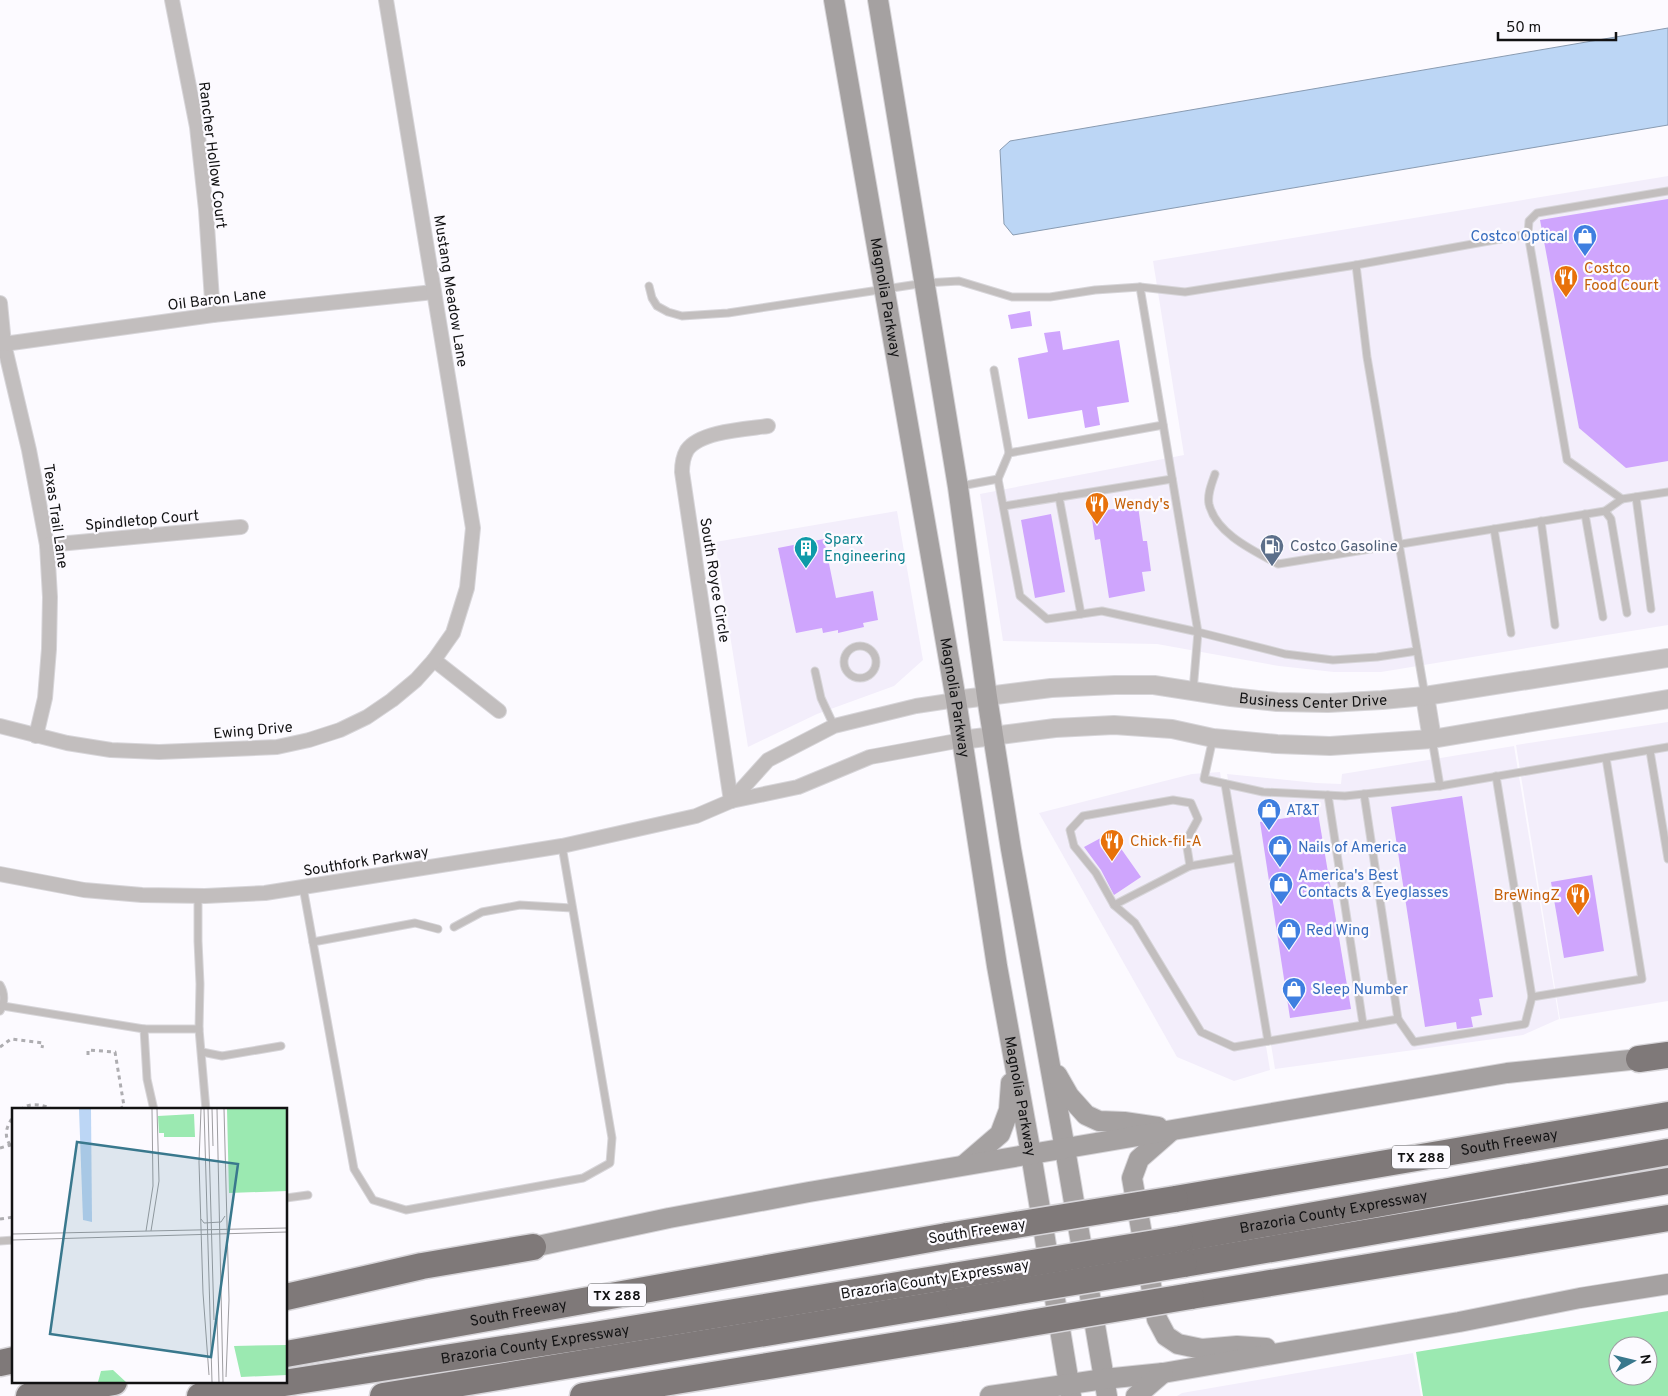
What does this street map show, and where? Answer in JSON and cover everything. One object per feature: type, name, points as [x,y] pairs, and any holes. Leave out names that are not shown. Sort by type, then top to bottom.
[{"type":"highway","points":[[1639,1059],[1668,1055]]},
{"type":"highway","name":"South Freeway","points":[[288,1354],[947,1236],[1668,1115]]},
{"type":"highway","name":"Brazoria County Expressway","points":[[288,1382],[594,1335],[953,1276],[1668,1152]]},
{"type":"highway","name":"Brazoria County Expressway","points":[[383,1396],[1184,1264],[1668,1181]]},
{"type":"highway","points":[[583,1396],[1668,1218]]},
{"type":"highway","points":[[288,1297],[422,1266],[533,1247]]},
{"type":"highway","points":[[30,1396],[102,1384]]},
{"type":"highway","name":"Brazoria County Expressway","points":[[200,1396],[278,1384]]},
{"type":"main road","name":"Magnolia Parkway","points":[[834,0],[883,290],[956,700],[997,966],[1031,1154],[1070,1390]]},
{"type":"main road","points":[[878,0],[958,487],[987,696],[1011,849],[1050,1062],[1105,1387]]},
{"type":"main road","points":[[964,1165],[1000,1134],[1009,1110],[1013,1056]]},
{"type":"main road","points":[[533,1247],[799,1193],[1507,1073],[1639,1059]]},
{"type":"main road","points":[[1050,1062],[1069,1096],[1086,1115],[1099,1121],[1124,1122],[1173,1130]]},
{"type":"main road","points":[[1173,1130],[1139,1159],[1132,1178],[1157,1319],[1166,1336],[1178,1344],[1202,1349],[1237,1346],[1295,1351]]},
{"type":"main road","points":[[990,1396],[1105,1387],[1163,1373],[1668,1284]]},
{"type":"main road","points":[[1136,1396],[1163,1373]]},
{"type":"street","name":"Rancher Hollow Court","points":[[172,0],[197,127],[206,210],[213,315]]},
{"type":"street","name":"Mustang Meadow Lane","points":[[386,0],[472,528],[467,588]]},
{"type":"street","name":"Oil Baron Lane","points":[[4,344],[213,315],[434,292]]},
{"type":"street","name":"Texas Trail Lane","points":[[0,303],[4,344],[29,450],[47,545],[50,597],[49,648],[45,698],[36,736]]},
{"type":"street","name":"South Royce Circle","points":[[731,801],[682,462],[688,449],[698,441],[711,435],[768,426]]},
{"type":"street","name":"Spindletop Court","points":[[47,545],[241,527]]},
{"type":"street","name":"Ewing Drive","points":[[0,726],[66,743],[111,750],[159,752],[277,747],[317,738],[340,730],[367,717],[416,680],[434,660],[453,633],[467,588]]},
{"type":"street","name":"Business Center Drive","points":[[956,700],[1051,688],[1154,685],[1277,702],[1328,704],[1424,696],[1668,658]]},
{"type":"street","points":[[434,660],[499,711]]},
{"type":"street","points":[[1424,696],[1432,739]]},
{"type":"street","points":[[962,740],[1055,728],[1114,725],[1172,728],[1213,738],[1277,744],[1330,746],[1432,739],[1668,699]]},
{"type":"street","name":"Southfork Parkway","points":[[731,801],[768,760],[834,726],[916,706],[956,700]]},
{"type":"street","name":"Southfork Parkway","points":[[0,874],[84,890],[142,895],[198,896],[265,893],[562,846],[696,816],[731,801],[798,787],[870,757],[962,740]]},
{"type":"lane","points":[[1622,499],[1567,460],[1528,234],[1529,220],[1537,213],[1668,192]]},
{"type":"lane","points":[[649,286],[652,298],[657,306],[682,316],[728,313],[925,283],[959,281],[1012,297],[1050,297],[1095,290],[1140,287],[1185,292],[1528,234]]},
{"type":"lane","points":[[1356,264],[1367,358],[1400,544],[1424,696]]},
{"type":"lane","points":[[1140,287],[1198,632],[1194,691]]},
{"type":"lane","points":[[994,370],[1008,453],[998,479],[1020,596],[1047,619],[1102,611],[1286,654],[1333,660],[1377,657],[1417,651]]},
{"type":"lane","points":[[1008,453],[1163,425]]},
{"type":"lane","points":[[1215,474],[1210,489],[1209,504],[1219,523],[1241,544],[1278,564],[1605,511],[1622,499],[1668,492]]},
{"type":"lane","points":[[958,487],[998,479]]},
{"type":"lane","points":[[1004,506],[1172,479]]},
{"type":"lane","points":[[1059,497],[1081,614]]},
{"type":"lane","points":[[1636,497],[1651,609]]},
{"type":"lane","points":[[1605,511],[1611,519],[1627,613]]},
{"type":"lane","points":[[1585,514],[1603,617]]},
{"type":"lane","points":[[1541,521],[1555,625]]},
{"type":"lane","points":[[1494,529],[1511,633]]},
{"type":"lane","points":[[867,647],[875,654],[876,666],[874,671],[865,678],[854,678],[846,670],[844,660],[848,651],[852,648],[867,647]]},
{"type":"lane","points":[[815,671],[821,698],[834,726]]},
{"type":"lane","points":[[1213,738],[1204,779],[1263,792],[1345,796],[1440,786],[1668,747]]},
{"type":"lane","points":[[1432,739],[1440,786]]},
{"type":"lane","points":[[1650,750],[1668,859]]},
{"type":"lane","points":[[1532,997],[1642,979],[1606,758]]},
{"type":"lane","points":[[1364,794],[1398,1019],[1414,1042],[1525,1024],[1532,997],[1496,776]]},
{"type":"lane","points":[[1225,784],[1268,1041]]},
{"type":"lane","points":[[1328,795],[1363,1024]]},
{"type":"lane","points":[[1190,866],[1186,841],[1198,820],[1191,803],[1172,800],[1083,816],[1070,830],[1074,846],[1096,872],[1114,905],[1135,923],[1202,1032],[1234,1047],[1398,1019]]},
{"type":"lane","points":[[303,887],[354,1169],[372,1200],[406,1210],[583,1178],[610,1163],[612,1138],[562,846]]},
{"type":"lane","points":[[1114,905],[1190,866],[1237,858]]},
{"type":"lane","points":[[198,896],[199,1029],[206,1108]]},
{"type":"lane","points":[[454,927],[482,912],[520,905],[572,908]]},
{"type":"lane","points":[[313,942],[415,923],[438,929]]},
{"type":"lane","points":[[0,985],[3,990],[2,1008],[144,1029],[199,1029]]},
{"type":"lane","points":[[144,1029],[147,1079],[154,1108]]},
{"type":"lane","points":[[202,1052],[222,1056],[281,1046]]},
{"type":"lane","points":[[288,1198],[308,1195]]},
{"type":"path","points":[[0,1048],[11,1039],[43,1044],[42,1048]]},
{"type":"path","points":[[88,1055],[88,1050],[115,1052],[124,1106],[121,1108]]},
{"type":"path","points":[[24,1108],[31,1104],[41,1104],[50,1108]]},
{"type":"path","points":[[12,1119],[6,1131],[6,1136],[12,1148]]},
{"type":"path","points":[[0,1148],[10,1145]]},
{"type":"shaded area","points":[[1668,176],[1668,625],[1381,672],[1334,672],[1279,666],[1157,644],[1003,641],[980,494],[1184,455],[1153,261]]},
{"type":"shaded area","points":[[897,511],[923,660],[894,686],[817,714],[748,747],[715,542]]},
{"type":"shaded area","points":[[1668,722],[1668,1001],[1560,1019],[1516,745]]},
{"type":"shaded area","points":[[1514,746],[1559,1019],[1523,1035],[1275,1069],[1227,774],[1341,784],[1342,774]]},
{"type":"shaded area","points":[[1220,772],[1270,1070],[1234,1081],[1177,1057],[1039,813],[1192,774]]},
{"type":"shaded area","points":[[1413,1353],[1421,1396],[1177,1396],[1182,1393]]},
{"type":"green space","points":[[1668,1311],[1668,1396],[1423,1396],[1416,1352]]},
{"type":"water","points":[[1668,28],[1668,125],[1013,235],[1004,224],[1000,150],[1010,141]]},
{"type":"building","points":[[1668,199],[1668,461],[1626,468],[1579,428],[1540,220]]},
{"type":"building","points":[[1030,311],[1032,326],[1011,329],[1008,315]]},
{"type":"building","points":[[1060,331],[1063,350],[1119,340],[1129,402],[1097,407],[1100,425],[1085,428],[1082,410],[1028,419],[1018,358],[1048,352],[1044,333]]},
{"type":"building","points":[[1138,506],[1143,541],[1147,541],[1151,571],[1142,572],[1145,591],[1109,598],[1100,539],[1095,540],[1091,512]]},
{"type":"building","points":[[1051,514],[1065,592],[1035,598],[1021,520]]},
{"type":"building","name":"Sparx Engineering","points":[[824,539],[836,598],[873,591],[878,620],[863,623],[864,627],[838,633],[838,630],[823,633],[822,628],[796,633],[778,548]]},
{"type":"building","points":[[1462,796],[1493,997],[1479,999],[1482,1015],[1471,1017],[1473,1027],[1457,1029],[1456,1022],[1425,1027],[1391,807]]},
{"type":"building","points":[[1318,813],[1351,1009],[1290,1018],[1260,822]]},
{"type":"building","name":"Chick-fil-A","points":[[1110,833],[1141,877],[1114,895],[1101,870],[1084,847]]},
{"type":"building","name":"BreWingZ","points":[[1592,875],[1604,951],[1564,958],[1551,882]]},
{"type":"place","name":"Costco Optical","points":[[1585,257]]},
{"type":"place","name":"Costco Food Court","points":[[1566,298]]},
{"type":"place","name":"Wendy's","points":[[1097,525]]},
{"type":"place","name":"Costco Gasoline","points":[[1272,567]]},
{"type":"place","name":"Sparx Engineering","points":[[806,569]]},
{"type":"place","name":"AT&T","points":[[1269,831]]},
{"type":"place","name":"Chick-fil-A","points":[[1112,862]]},
{"type":"place","name":"Nails of America","points":[[1280,868]]},
{"type":"place","name":"America's Best Contacts & Eyeglasses","points":[[1281,905]]},
{"type":"place","name":"BreWingZ","points":[[1578,916]]},
{"type":"place","name":"Red Wing","points":[[1289,951]]},
{"type":"place","name":"Sleep Number","points":[[1294,1010]]}]
